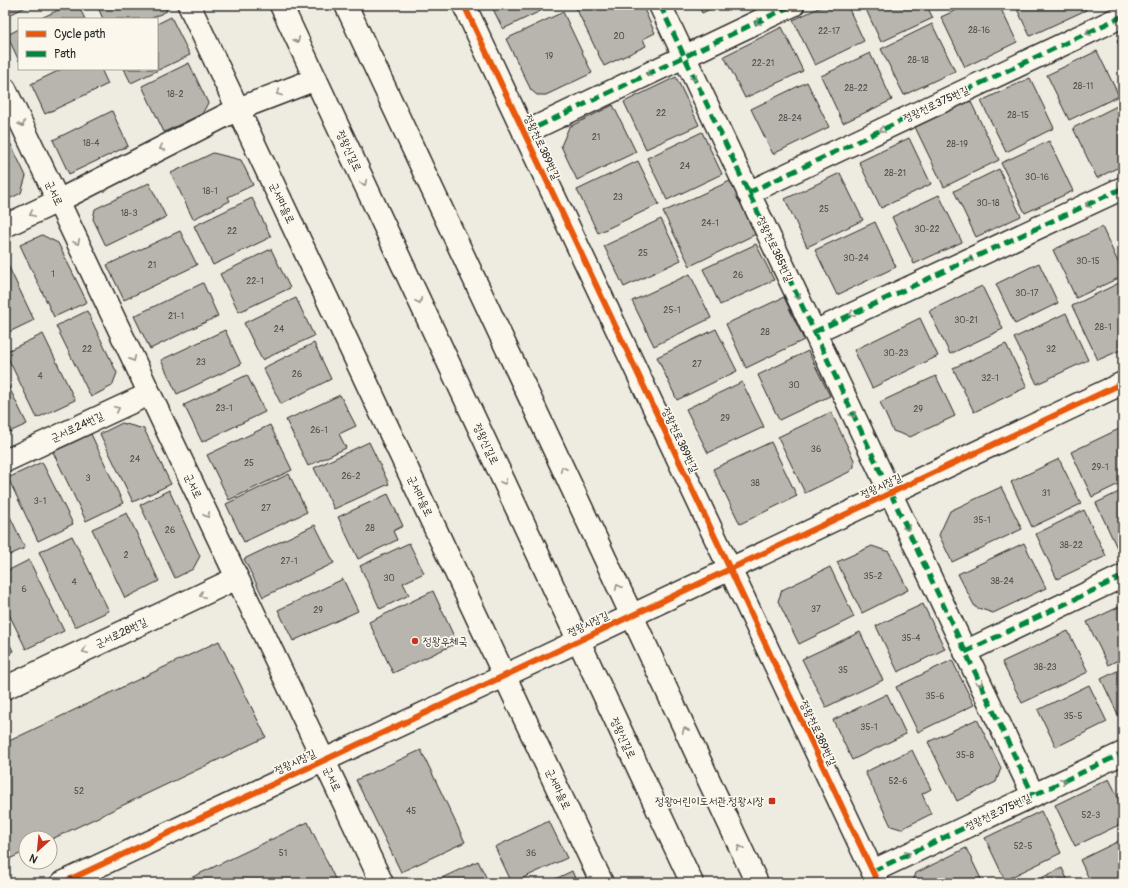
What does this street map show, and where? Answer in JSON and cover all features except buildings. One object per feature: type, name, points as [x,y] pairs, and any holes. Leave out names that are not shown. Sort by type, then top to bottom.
[{"type":"street","name":"군서마을로","points":[[189,5],[602,883]]},
{"type":"street","name":"정왕신길로","points":[[281,5],[692,883]]},
{"type":"street","points":[[346,5],[757,883]]},
{"type":"street","name":"정왕천로389번길","points":[[464,5],[875,877]]},
{"type":"street","name":"정왕천로385번길","points":[[660,5],[890,493]]},
{"type":"street","points":[[524,133],[793,5]]},
{"type":"street","name":"정왕천로375번길","points":[[748,193],[1123,16]]},
{"type":"street","points":[[5,226],[58,201],[238,109],[316,79]]},
{"type":"street","name":"군서로","points":[[5,89],[382,883]]},
{"type":"street","points":[[814,332],[1123,188]]},
{"type":"street","name":"정왕시장길","points":[[62,883],[1123,383]]},
{"type":"street","name":"군서로24번길","points":[[5,461],[150,394]]},
{"type":"street","name":"정왕시장길","points":[[890,493],[1033,795]]},
{"type":"street","points":[[965,652],[1123,576]]},
{"type":"street","name":"군서로28번길","points":[[5,688],[237,578]]},
{"type":"street","name":"정왕천로375번길","points":[[875,877],[1033,795],[1123,752]]},
{"type":"marked path","points":[[660,5],[1033,795]]},
{"type":"marked path","points":[[524,133],[793,5]]},
{"type":"marked path","points":[[748,193],[1123,16]]},
{"type":"marked path","points":[[814,332],[1123,188]]},
{"type":"marked path","points":[[965,652],[1123,576]]},
{"type":"marked path","points":[[873,871],[1123,753]]},
{"type":"cycle path","points":[[464,5],[878,883]]},
{"type":"cycle path","points":[[62,883],[1123,383]]},
{"type":"place","name":"정왕우체국","points":[[415,641]]},
{"type":"place","name":"정왕어린이도서관.정왕시장","points":[[772,801]]}]
